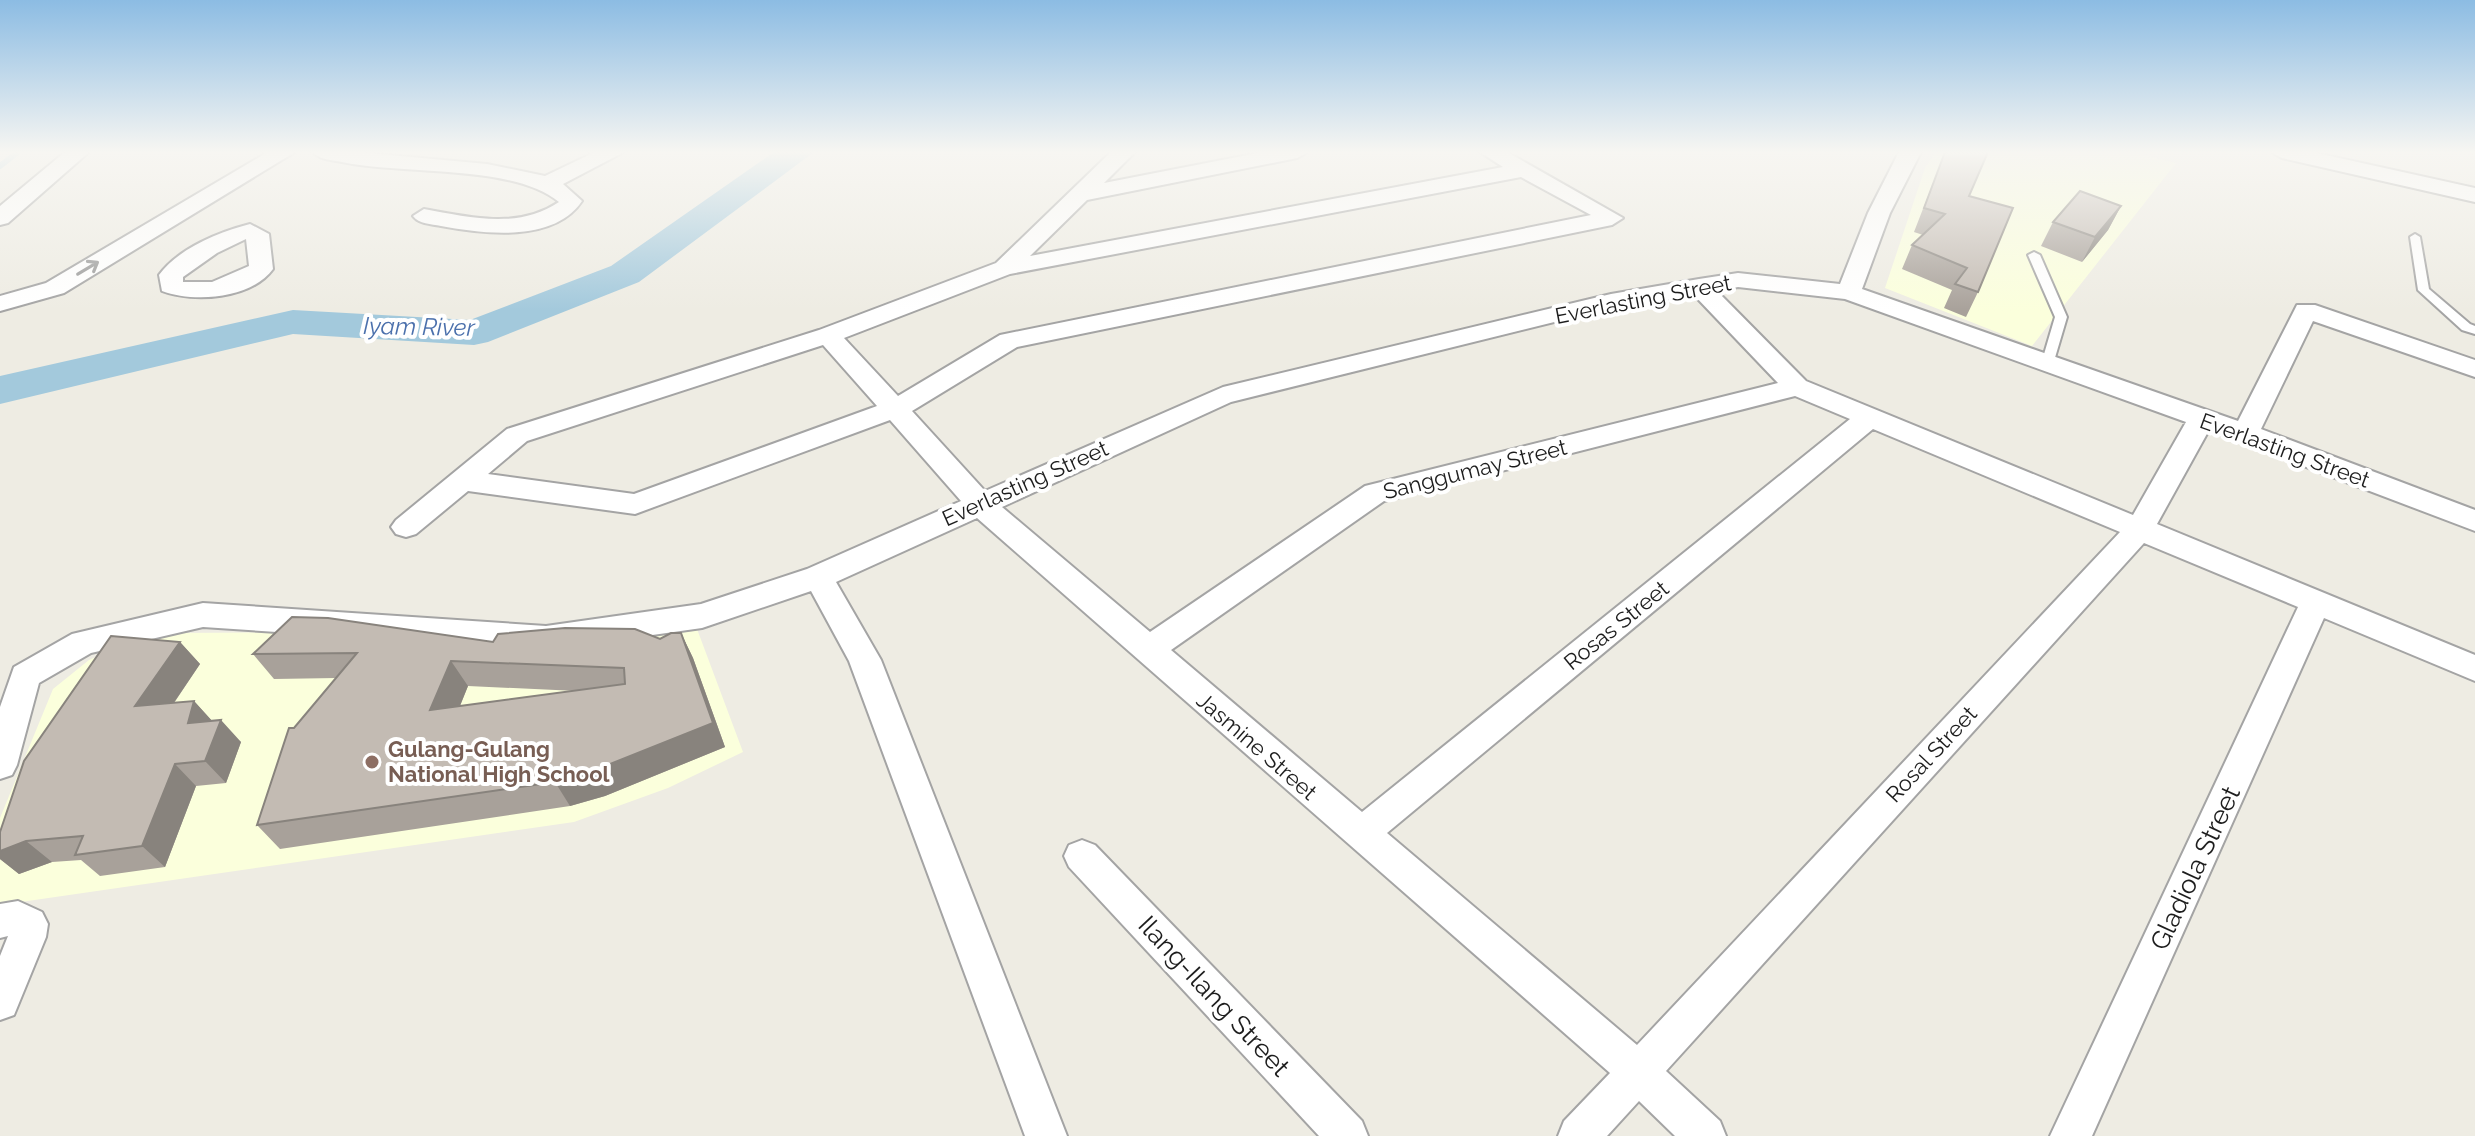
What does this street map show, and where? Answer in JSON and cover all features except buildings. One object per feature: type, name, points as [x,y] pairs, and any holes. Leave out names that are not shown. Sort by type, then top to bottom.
[{"type":"street","points":[[0,218],[15,205]]},
{"type":"street","points":[[6,295],[55,288],[195,205]]},
{"type":"street","points":[[424,216],[487,227],[544,219],[569,205]]},
{"type":"street","points":[[1004,268],[1068,205]]},
{"type":"street","points":[[406,527],[517,435],[828,335],[1004,268],[1339,205]]},
{"type":"street","points":[[462,480],[635,504],[897,408],[1009,341],[1612,218],[1588,205]]},
{"type":"street","points":[[1849,292],[1883,205]]},
{"type":"street","points":[[166,222],[223,240]]},
{"type":"street","name":"Everlasting Street","points":[[0,765],[25,676],[83,643],[203,615],[546,638],[702,616],[818,577],[1223,396],[1611,301],[1738,280],[1849,292],[2245,433],[2475,521]]},
{"type":"street","points":[[1699,286],[1797,387],[2475,668]]},
{"type":"street","points":[[2245,433],[2306,310],[2475,369]]},
{"type":"street","name":"Jasmine Street","points":[[828,335],[897,408],[979,503],[1637,1071],[1705,1136]]},
{"type":"street","name":"Sanggumay Street","points":[[1147,651],[1375,493],[1797,387]]},
{"type":"street","name":"Rosas Street","points":[[1360,835],[1871,416]]},
{"type":"street","name":"Rosal Street","points":[[1579,1136],[2139,530],[2201,419]]},
{"type":"street","points":[[818,577],[865,660],[923,805],[1046,1136]]},
{"type":"street","name":"Gladiola Street","points":[[2071,1136],[2317,600]]},
{"type":"street","name":"Ilang-Ilang Street","points":[[1082,856],[1347,1136]]},
{"type":"street","points":[[0,921],[18,918],[29,924],[27,937],[0,1002]]},
{"type":"lane","points":[[2415,237],[2424,290],[2466,327],[2475,330]]},
{"type":"lane","points":[[2034,255],[2061,317],[2048,361]]},
{"type":"shaded area","points":[[1913,205],[2143,205],[2032,346],[1885,288]]},
{"type":"shaded area","name":"Gulang-Gulang National High School","points":[[697,629],[743,752],[668,788],[574,822],[0,905],[0,818],[53,689],[89,660],[127,643],[173,633],[347,632],[486,650]]},
{"type":"waterway","name":"Iyam River","points":[[0,390],[293,322],[474,333],[625,274],[722,205]]},
{"type":"place","name":"Gulang-Gulang National High School","points":[[372,762]]}]
